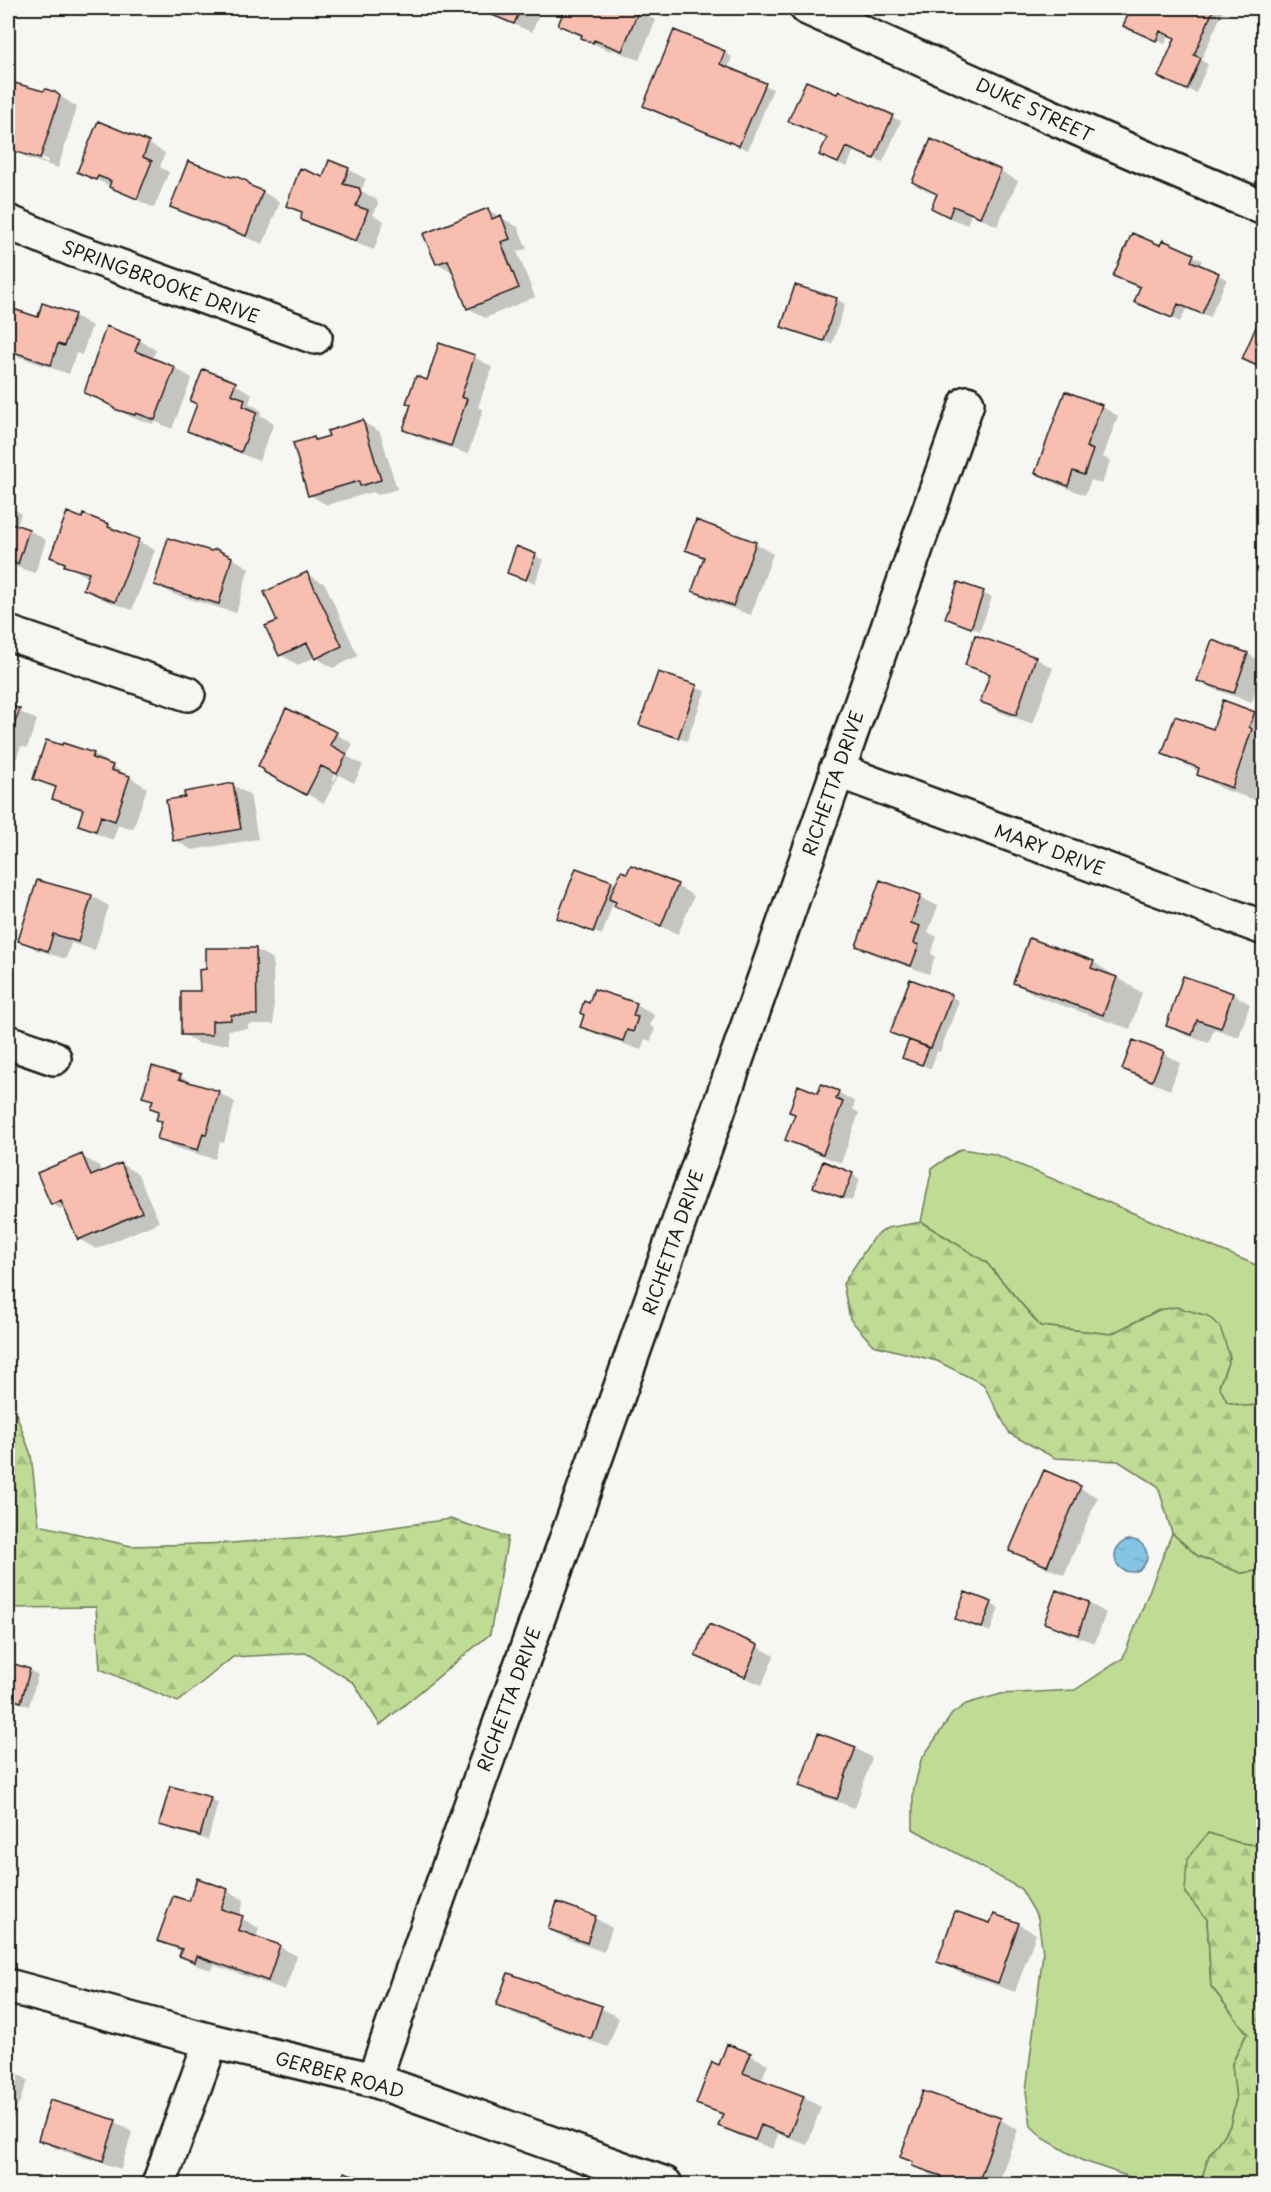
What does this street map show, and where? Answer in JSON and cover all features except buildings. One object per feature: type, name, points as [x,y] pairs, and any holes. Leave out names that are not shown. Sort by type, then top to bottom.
[{"type":"street","name":"DUKE STREET","points":[[827,12],[1080,131],[1263,208]]},
{"type":"street","name":"SPRINGBROOKE DRIVE","points":[[8,222],[74,250],[315,337]]},
{"type":"street","name":"RICHETTA DRIVE","points":[[374,2080],[622,1383],[836,770],[968,403]]},
{"type":"street","points":[[8,633],[188,694]]},
{"type":"street","name":"MARY DRIVE","points":[[836,770],[1263,928]]},
{"type":"street","points":[[8,1042],[54,1058]]},
{"type":"street","name":"GERBER ROAD","points":[[8,1986],[211,2041],[374,2080],[665,2184]]},
{"type":"street","points":[[159,2184],[211,2041]]},
{"type":"green space","points":[[961,1149],[994,1154],[1263,1268],[1263,1405],[1244,1406],[1227,1402],[1219,1386],[1230,1357],[1159,1310],[1111,1334],[1040,1326],[986,1262],[921,1222],[932,1168]]},
{"type":"green space","points":[[921,1222],[986,1262],[1040,1326],[1111,1334],[1159,1310],[1176,1307],[1208,1316],[1220,1327],[1230,1357],[1219,1386],[1227,1402],[1244,1406],[1263,1405],[1263,1570],[1241,1573],[1198,1556],[1172,1533],[1158,1486],[1118,1461],[1055,1458],[1010,1434],[983,1384],[937,1361],[873,1345],[850,1319],[843,1284],[873,1238],[887,1228]]},
{"type":"green space","points":[[8,1391],[31,1455],[39,1525],[131,1546],[232,1543],[345,1534],[450,1519],[508,1537],[490,1634],[380,1725],[354,1683],[306,1653],[233,1657],[178,1702],[100,1669],[96,1607],[8,1608]]},
{"type":"green space","points":[[1172,1533],[1198,1556],[1241,1573],[1263,1570],[1263,1846],[1240,1843],[1208,1833],[1185,1893],[1207,1919],[1211,1986],[1247,2033],[1232,2064],[1236,2099],[1230,2126],[1209,2155],[1200,2184],[1150,2184],[1081,2160],[1043,2138],[1031,2126],[1026,2091],[1043,1953],[1038,1918],[1021,1889],[913,1829],[913,1793],[921,1760],[952,1714],[966,1704],[1001,1694],[1075,1690],[1123,1658]]},
{"type":"green space","points":[[1208,1833],[1240,1843],[1263,1846],[1263,2184],[1200,2184],[1209,2155],[1230,2126],[1236,2099],[1232,2064],[1247,2033],[1211,1986],[1207,1919],[1185,1893],[1187,1859]]},
{"type":"water","points":[[1131,1540],[1142,1545],[1147,1556],[1142,1567],[1131,1572],[1120,1567],[1115,1556],[1120,1545]]}]
